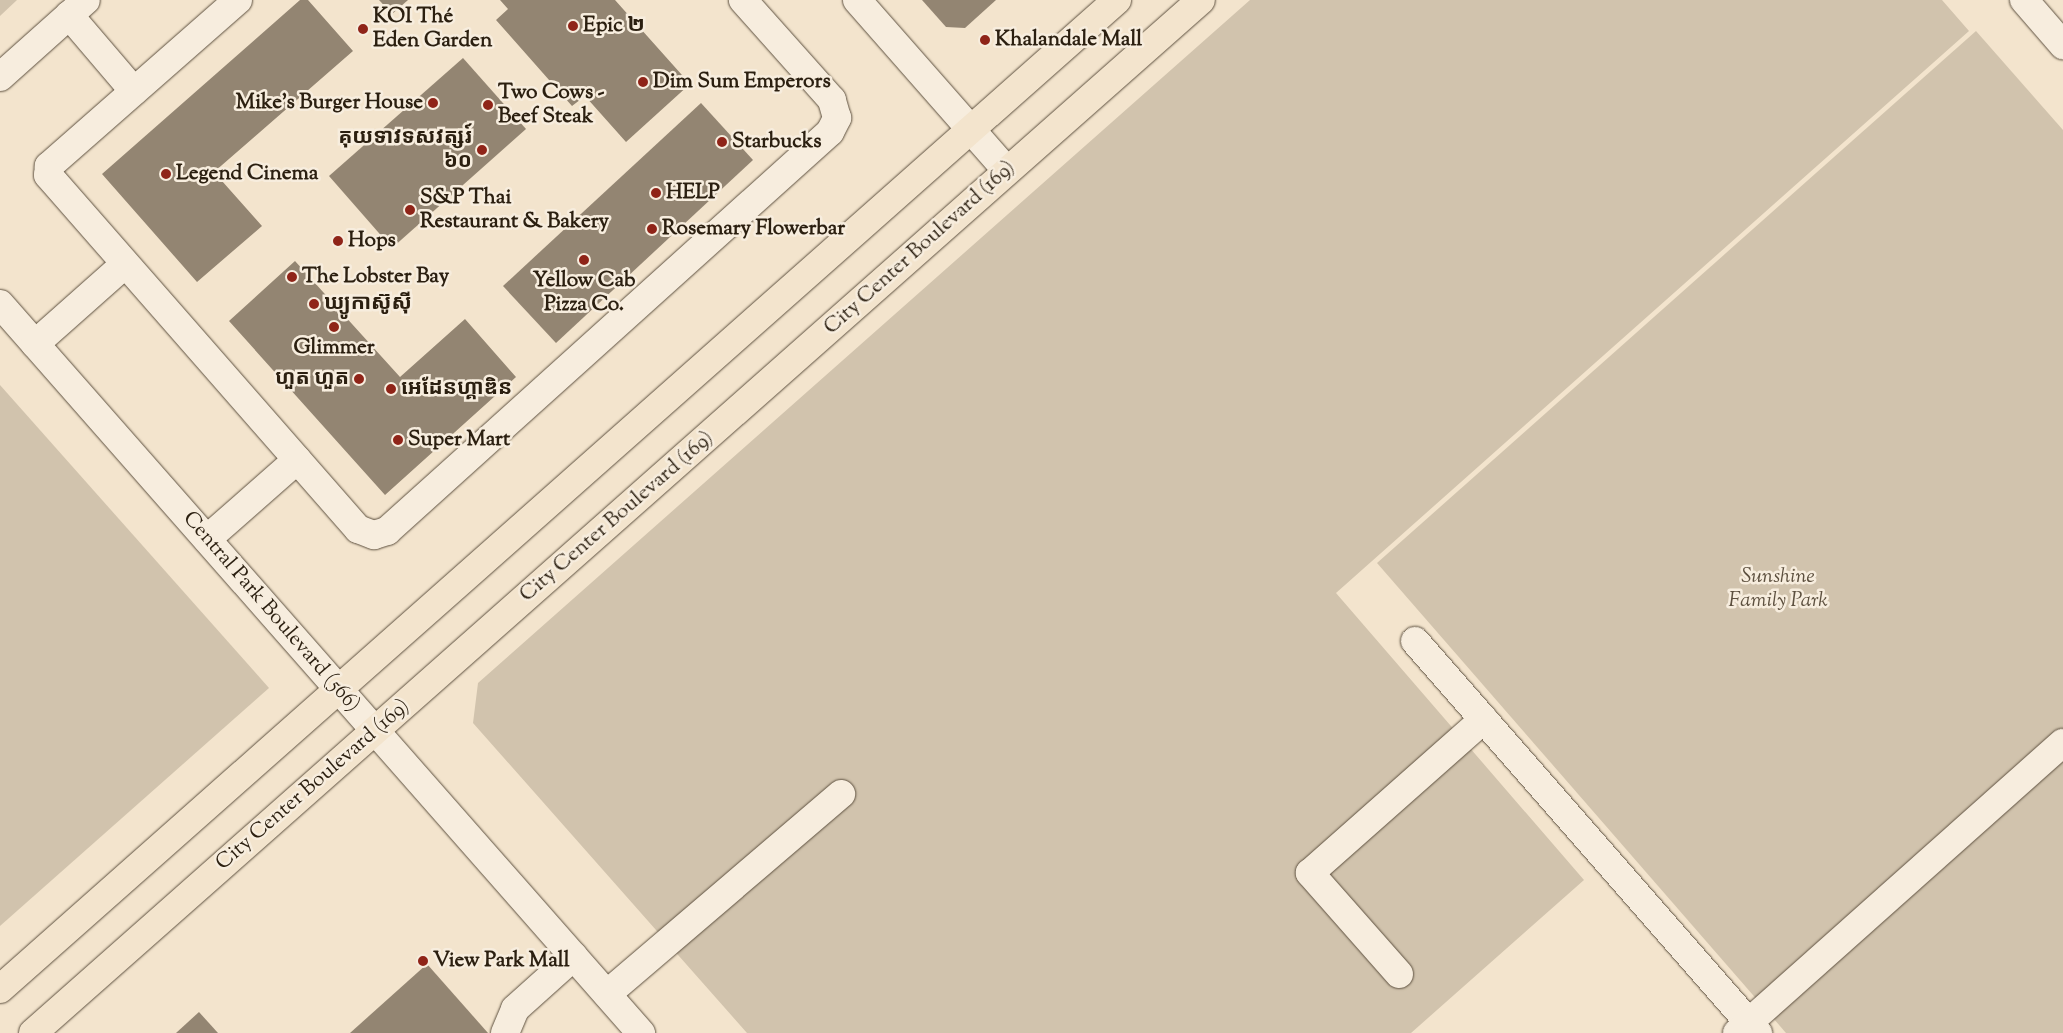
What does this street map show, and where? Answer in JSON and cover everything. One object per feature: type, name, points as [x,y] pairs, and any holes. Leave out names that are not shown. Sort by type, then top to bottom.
[{"type":"main road","points":[[0,989],[1117,0]]},
{"type":"main road","name":"City Center Boulevard (169)","points":[[33,1033],[1201,0]]},
{"type":"street","points":[[238,0],[49,166],[52,182],[358,529],[374,535],[387,531],[830,132],[837,118],[832,100],[752,3]]},
{"type":"street","points":[[857,0],[1008,171]]},
{"type":"street","points":[[2024,0],[2063,45]]},
{"type":"street","points":[[0,76],[78,8],[134,92]]},
{"type":"street","points":[[35,344],[124,265]]},
{"type":"street","name":"Central Park Boulevard (566)","points":[[0,304],[641,1033]]},
{"type":"street","points":[[208,539],[297,460]]},
{"type":"street","points":[[1415,640],[1748,1029],[2063,743]]},
{"type":"street","points":[[1399,974],[1310,873],[1484,719]]},
{"type":"street","points":[[607,994],[841,794]]},
{"type":"street","points":[[505,1033],[515,1009],[574,956]]},
{"type":"green space","points":[[0,0],[17,0],[0,16]]},
{"type":"green space","points":[[1250,0],[1942,0],[1969,31],[1336,593],[1584,880],[1411,1033],[747,1033],[473,723],[478,683]]},
{"type":"green space","name":"Sunshine Family Park","points":[[1976,31],[2063,130],[2063,1033],[1786,1033],[1377,563]]},
{"type":"green space","points":[[0,385],[269,688],[0,926]]},
{"type":"building","points":[[300,0],[308,0],[353,51],[214,172],[262,226],[197,282],[102,174]]},
{"type":"building","points":[[379,0],[408,0],[392,14]]},
{"type":"building","points":[[500,0],[615,0],[690,84],[626,142],[585,96],[572,106],[496,20],[508,9]]},
{"type":"building","points":[[922,0],[996,0],[965,28],[946,27]]},
{"type":"building","points":[[463,58],[526,129],[392,248],[329,176]]},
{"type":"building","points":[[701,103],[753,160],[556,343],[503,286]]},
{"type":"building","points":[[295,261],[400,377],[465,319],[516,377],[385,495],[229,321]]},
{"type":"building","points":[[427,964],[488,1033],[350,1033]]},
{"type":"building","points":[[199,1012],[218,1033],[176,1033]]},
{"type":"place","name":"Epic ២","points":[[573,26]]},
{"type":"place","name":"KOI Thé Eden Garden","points":[[363,29]]},
{"type":"place","name":"Khalandale Mall","points":[[985,40]]},
{"type":"place","name":"Dim Sum Emperors","points":[[643,82]]},
{"type":"place","name":"Mike's Burger House","points":[[433,103]]},
{"type":"place","name":"Two Cows - Beef Steak","points":[[488,105]]},
{"type":"place","name":"Starbucks","points":[[722,142]]},
{"type":"place","name":"គុយទាវទសវត្សរ៍ ៦០","points":[[482,150]]},
{"type":"place","name":"Legend Cinema","points":[[166,174]]},
{"type":"place","name":"HELP","points":[[656,193]]},
{"type":"place","name":"S&P Thai Restaurant & Bakery","points":[[410,210]]},
{"type":"place","name":"Rosemary Flowerbar","points":[[652,229]]},
{"type":"place","name":"Hops","points":[[338,241]]},
{"type":"place","name":"Yellow Cab Pizza Co.","points":[[584,260]]},
{"type":"place","name":"The Lobster Bay","points":[[292,277]]},
{"type":"place","name":"ឃ្យូកាស៊ូស៊ី","points":[[314,304]]},
{"type":"place","name":"Glimmer","points":[[334,327]]},
{"type":"place","name":"ហួត ហួត","points":[[359,379]]},
{"type":"place","name":"អេដែនហ្គាឌិន","points":[[391,389]]},
{"type":"place","name":"Super Mart","points":[[398,440]]},
{"type":"place","name":"View Park Mall","points":[[423,961]]}]
